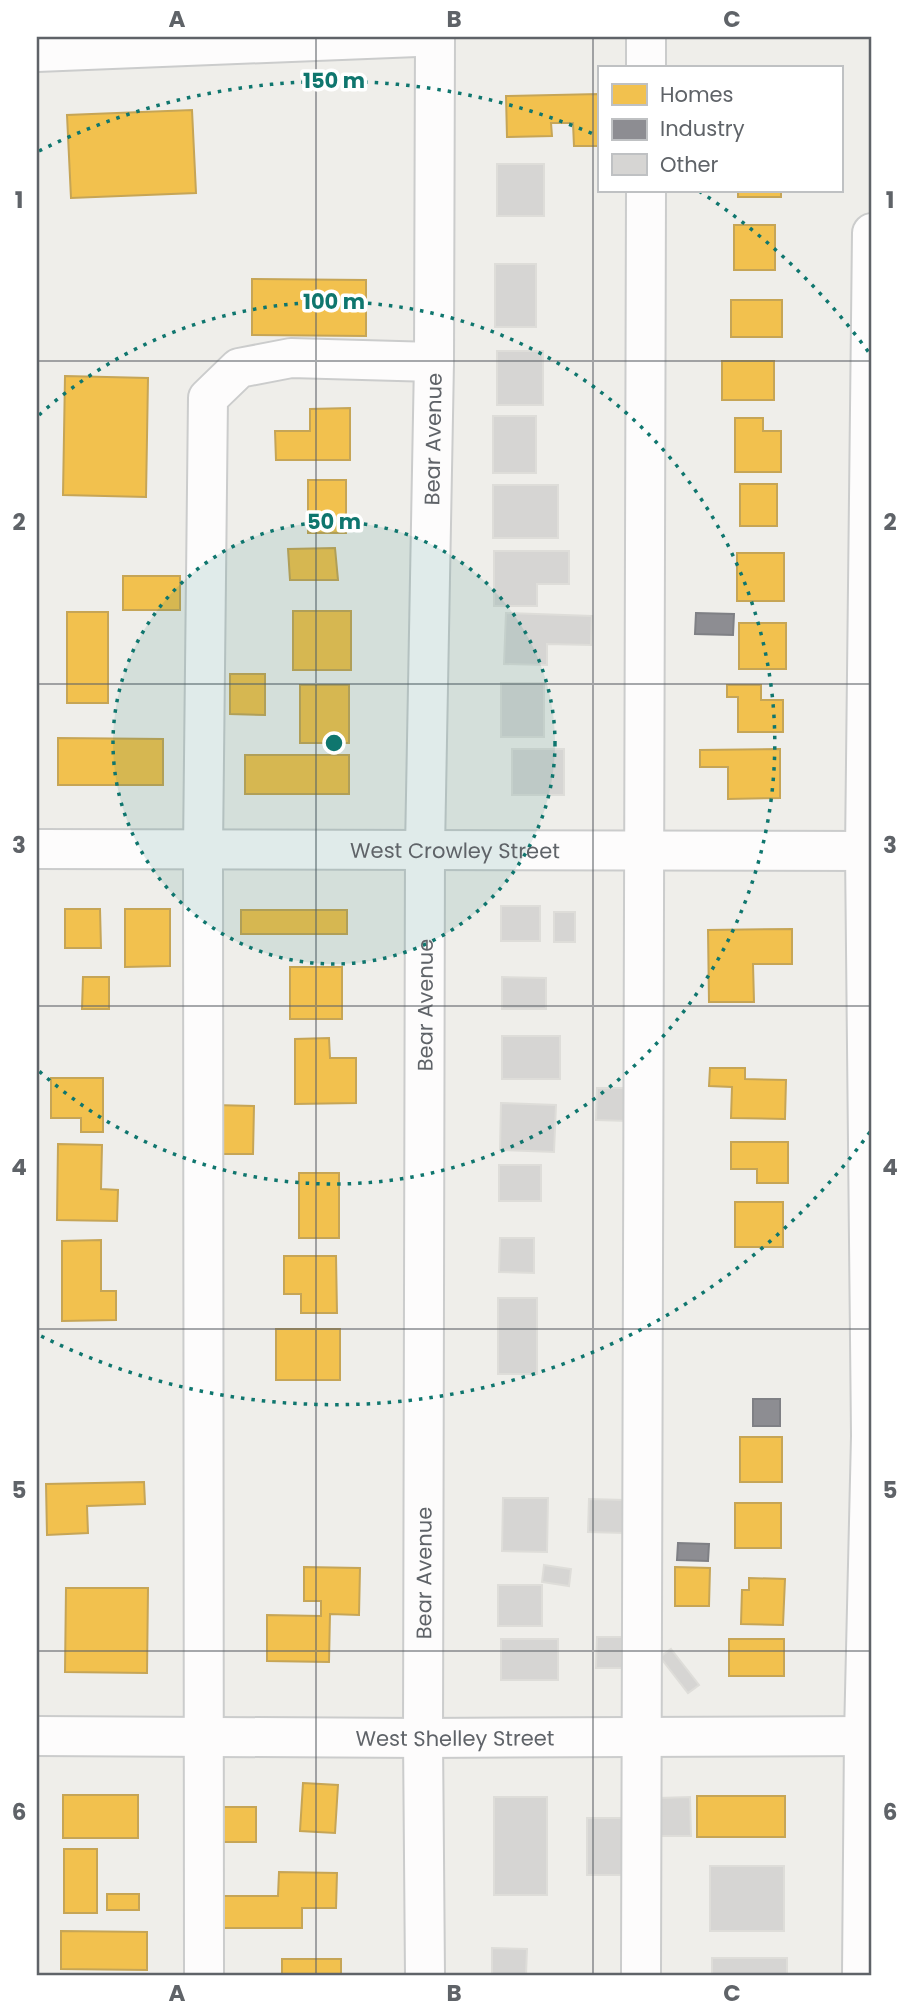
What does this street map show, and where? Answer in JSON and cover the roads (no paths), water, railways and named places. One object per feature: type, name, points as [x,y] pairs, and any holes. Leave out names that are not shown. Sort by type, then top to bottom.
[{"type":"street","points":[[37,51],[178,42],[417,37]]},
{"type":"street","name":"Bear Avenue","points":[[425,1975],[425,849],[434,362],[435,37]]},
{"type":"street","points":[[646,37],[646,66]]},
{"type":"street","points":[[641,1975],[646,192]]},
{"type":"street","points":[[862,1975],[871,1436],[869,851],[872,233]]},
{"type":"street","points":[[204,1975],[203,849],[208,398],[239,368],[291,358],[434,362]]},
{"type":"street","name":"West Crowley Street","points":[[37,849],[869,851]]},
{"type":"street","name":"West Shelley Street","points":[[37,1736],[868,1736]]}]
